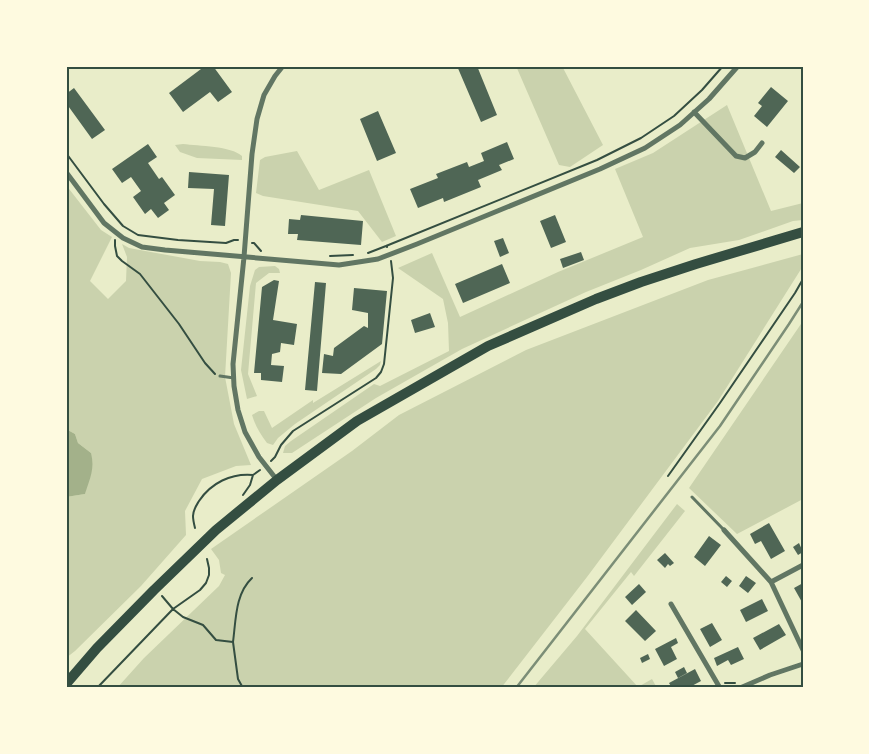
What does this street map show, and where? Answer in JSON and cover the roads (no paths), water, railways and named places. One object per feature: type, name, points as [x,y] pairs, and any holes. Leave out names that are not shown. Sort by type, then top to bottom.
[{"type":"highway","points":[[66,684],[97,648],[160,583],[216,530],[277,480],[357,421],[488,346],[596,299],[696,264],[803,232]]},
{"type":"street","points":[[277,480],[259,457],[246,432],[238,410],[233,364],[256,119],[264,95],[283,66]]},
{"type":"street","points":[[66,172],[104,223],[123,238],[142,247],[339,265],[368,261],[390,255],[600,169],[645,148],[680,125],[709,98],[738,66]]},
{"type":"street","points":[[694,112],[736,156],[745,158],[755,152],[762,143]]},
{"type":"street","points":[[724,530],[771,582],[803,650]]},
{"type":"street","points":[[771,582],[803,565]]},
{"type":"street","points":[[671,604],[720,688]]},
{"type":"street","points":[[740,688],[803,664]]},
{"type":"lane","points":[[220,376],[234,378]]},
{"type":"lane","points":[[692,497],[724,530]]},
{"type":"railway","points":[[516,688],[720,426],[803,302]]}]
